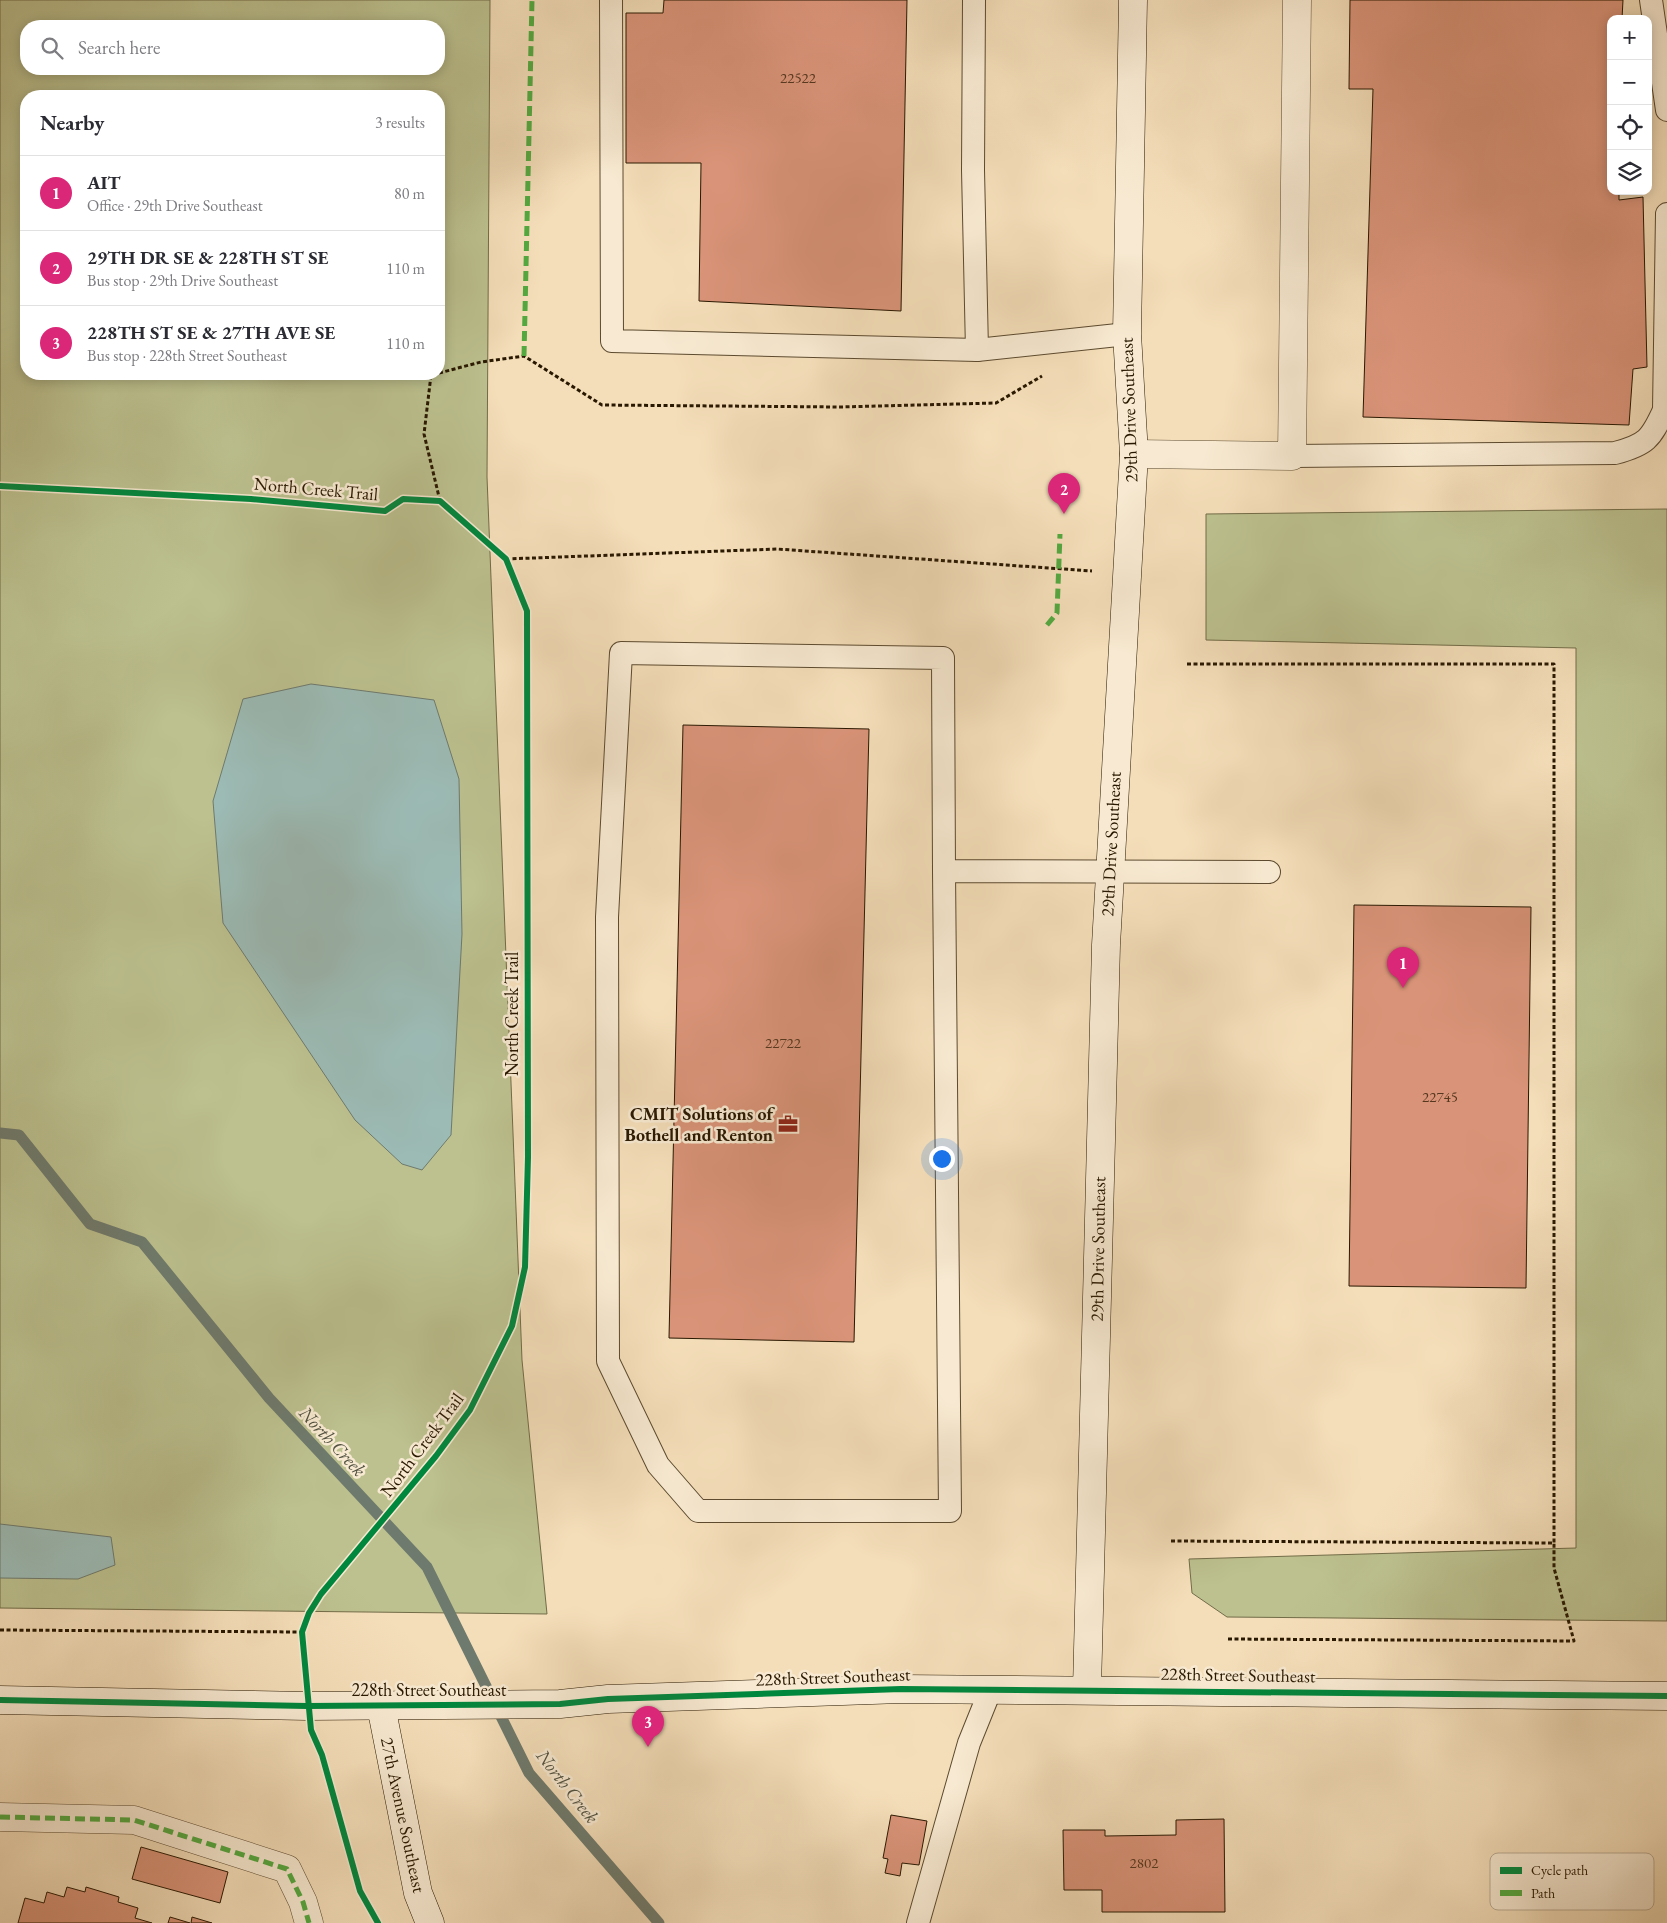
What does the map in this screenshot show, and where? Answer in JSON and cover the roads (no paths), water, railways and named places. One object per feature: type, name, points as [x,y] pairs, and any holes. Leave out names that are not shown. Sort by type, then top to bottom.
[{"type":"street","name":"29th Drive Southeast","points":[[1087,1689],[1106,945],[1134,454],[1127,334],[1133,0]]},
{"type":"street","points":[[1134,454],[1292,456],[1297,0]]},
{"type":"street","name":"228th Street Southeast","points":[[0,1700],[381,1706],[560,1704],[608,1699],[891,1689],[990,1691],[1087,1689],[1667,1696]]},
{"type":"street","name":"27th Avenue Southeast","points":[[381,1706],[418,1893],[430,1923]]},
{"type":"street","points":[[0,1817],[134,1820],[286,1869],[303,1902],[309,1923]]},
{"type":"lane","points":[[610,0],[612,341],[977,350],[1127,334]]},
{"type":"lane","points":[[974,0],[973,170],[977,350]]},
{"type":"lane","points":[[1651,0],[1667,110]]},
{"type":"lane","points":[[1292,456],[1615,453],[1638,447],[1654,434],[1664,410],[1667,214]]},
{"type":"lane","points":[[621,653],[943,658],[944,871],[950,1511],[698,1511],[658,1465],[608,1361],[606,917],[621,653]]},
{"type":"lane","points":[[944,871],[1110,870],[1269,872]]},
{"type":"lane","points":[[918,1923],[960,1771],[990,1691]]},
{"type":"water","points":[[311,684],[434,700],[459,779],[462,934],[451,1135],[422,1170],[402,1164],[355,1120],[223,923],[213,801],[243,699]]},
{"type":"water","points":[[0,1524],[111,1537],[115,1565],[78,1579],[0,1578]]},
{"type":"waterway","name":"North Creek","points":[[0,1133],[19,1135],[90,1224],[142,1242],[269,1398],[427,1567],[529,1773],[659,1923]]},
{"type":"place","name":"29TH DR SE & 228TH ST SE","points":[[1064,514]]},
{"type":"place","name":"AIT","points":[[1403,988]]},
{"type":"place","name":"CMIT Solutions of Bothell and Renton","points":[[788,1124]]},
{"type":"place","name":"228TH ST SE & 27TH AVE SE","points":[[648,1747]]}]
